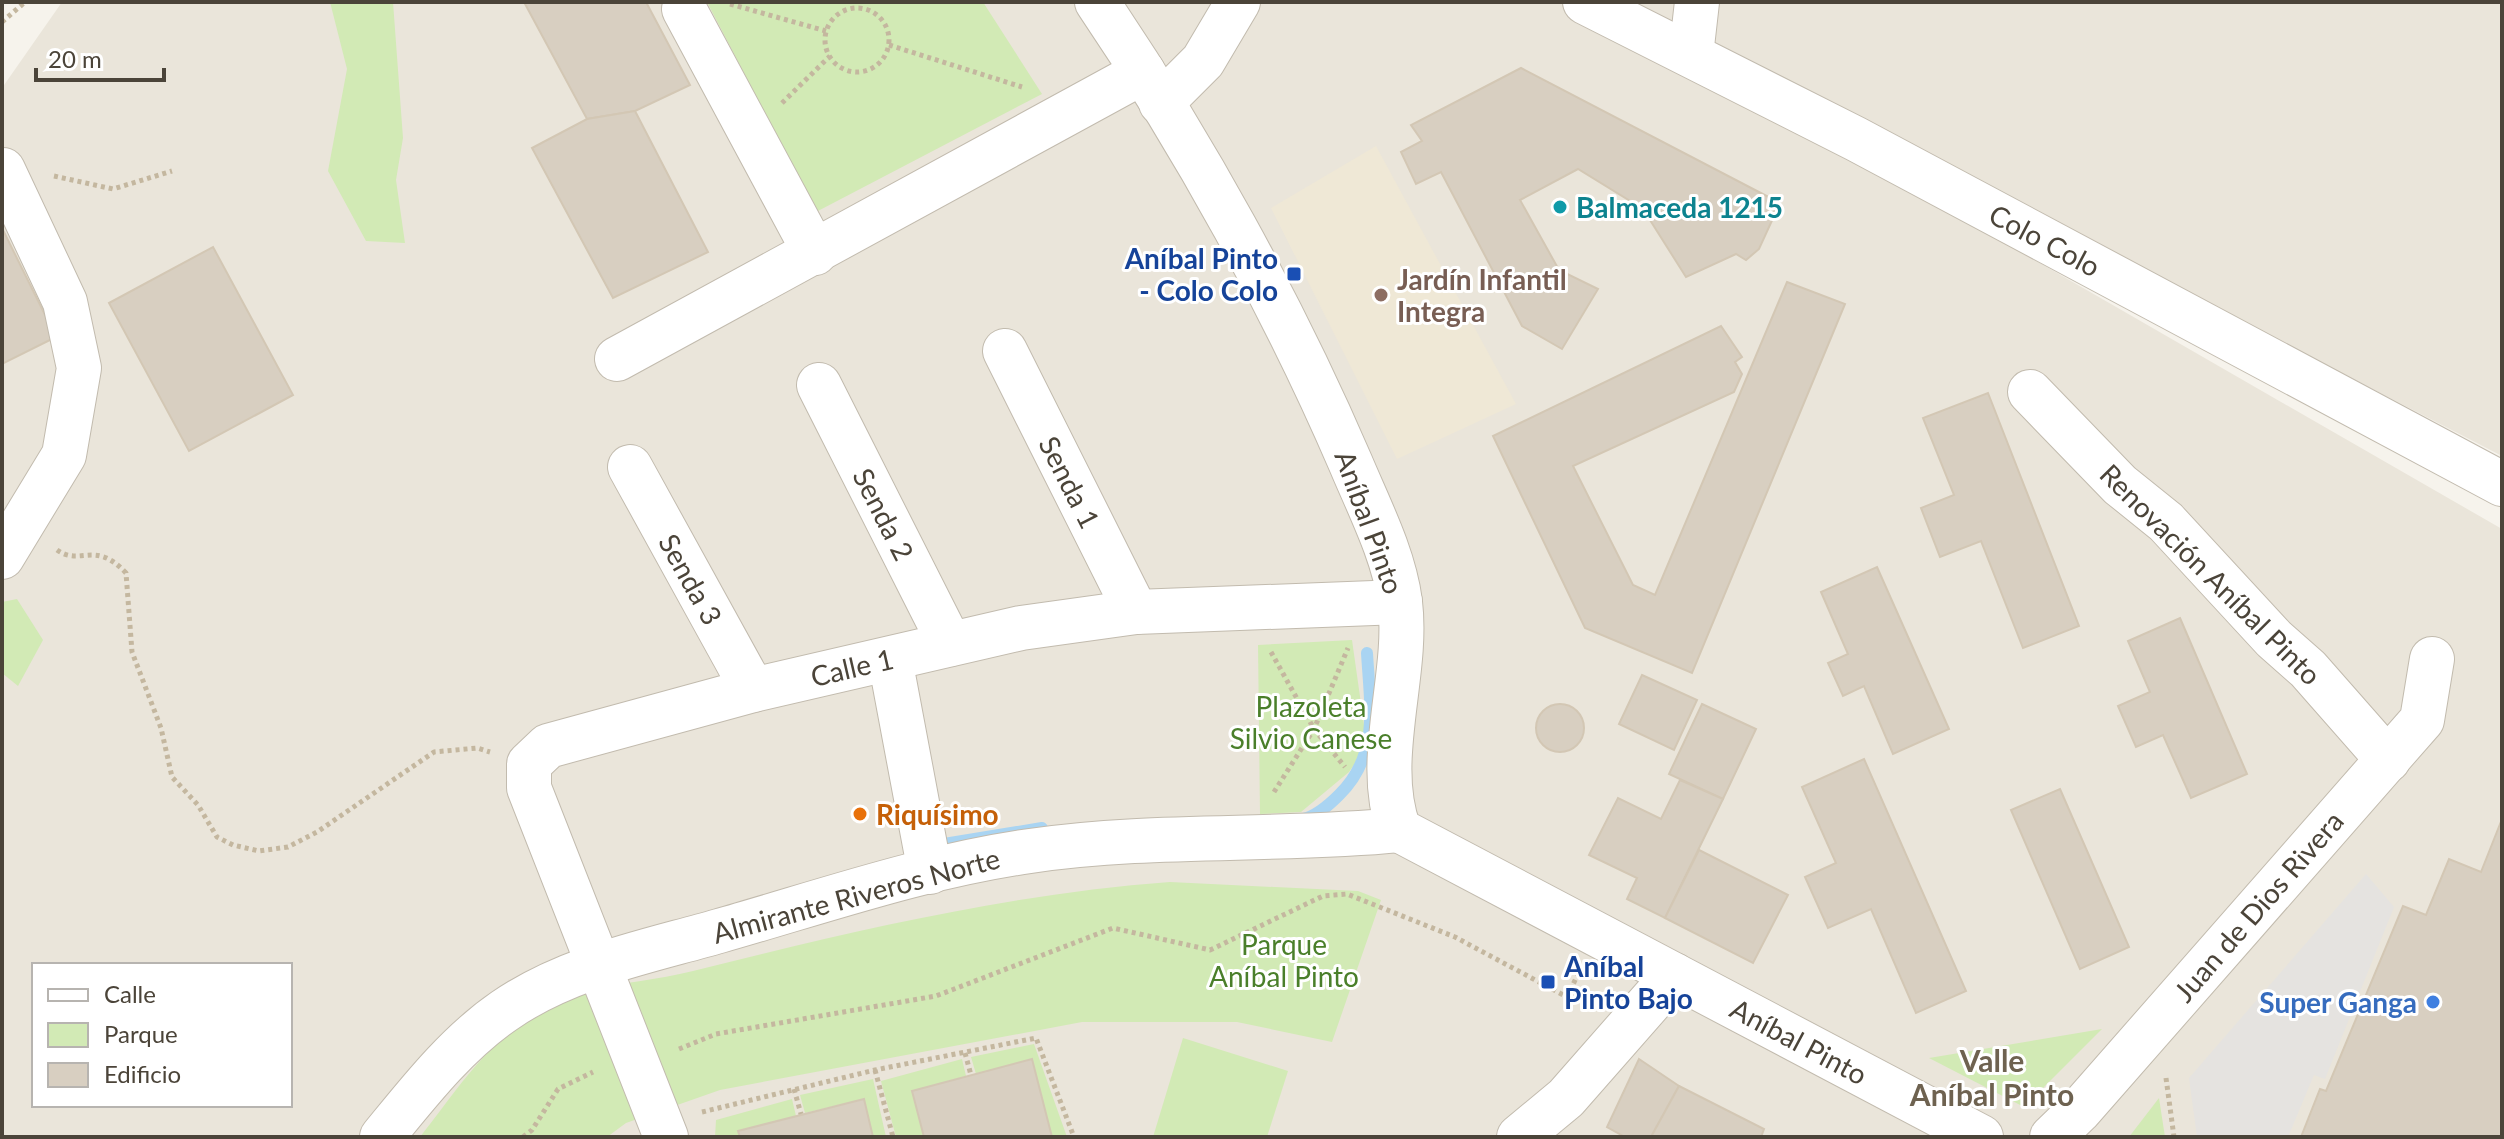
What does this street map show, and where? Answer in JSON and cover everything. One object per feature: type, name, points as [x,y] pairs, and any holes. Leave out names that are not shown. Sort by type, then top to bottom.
[{"type":"street","name":"Aníbal Pinto","points":[[1097,2],[1152,88],[1320,393],[1376,526],[1392,604],[1389,772],[1391,809],[1399,830],[1981,1137]]},
{"type":"street","points":[[617,359],[815,253],[1203,61],[1238,2]]},
{"type":"street","name":"Colo Colo","points":[[1585,2],[1691,55],[2502,484]]},
{"type":"street","points":[[1691,55],[1697,2]]},
{"type":"street","points":[[703,5],[815,253]]},
{"type":"street","points":[[2,557],[64,455],[79,368],[65,302],[3,170]]},
{"type":"street","name":"Senda 1","points":[[1005,351],[1136,612]]},
{"type":"street","name":"Senda 2","points":[[819,385],[950,644]]},
{"type":"street","name":"Renovación Aníbal Pinto","points":[[2030,392],[2120,485],[2166,522],[2274,639],[2308,669],[2388,760]]},
{"type":"street","name":"Senda 3","points":[[630,467],[753,690]]},
{"type":"street","name":"Calle 1","points":[[529,764],[548,746],[753,690],[1021,628],[1136,612],[1392,604]]},
{"type":"street","points":[[890,659],[930,872]]},
{"type":"street","name":"Juan de Dios Rivera","points":[[2052,1137],[2079,1111],[2422,720],[2432,659]]},
{"type":"street","points":[[529,764],[529,788],[662,1129]]},
{"type":"street","name":"Almirante Riveros Norte","points":[[382,1137],[423,1088],[502,1012],[540,988],[597,965],[930,872],[1029,851],[1166,838],[1325,837],[1399,830]]},
{"type":"street","points":[[1519,1137],[1566,1098],[1674,975]]},
{"type":"path","points":[[2,22],[25,2]]},
{"type":"path","points":[[703,5],[826,31]]},
{"type":"path","points":[[862,5],[884,22],[889,45],[880,62],[861,71],[845,69],[830,56],[826,31],[841,12],[862,5]]},
{"type":"path","points":[[889,45],[1029,89]]},
{"type":"path","points":[[778,108],[830,56]]},
{"type":"path","points":[[3,170],[23,169],[113,189],[172,171]]},
{"type":"path","points":[[29,517],[45,542],[63,555],[98,553],[114,560],[126,573],[132,652],[161,728],[172,777],[198,805],[217,837],[233,845],[259,851],[288,847],[317,832],[434,752],[477,748],[529,764]]},
{"type":"path","points":[[1269,801],[1314,729],[1352,640],[1392,604]]},
{"type":"path","points":[[1245,610],[1314,729],[1349,772],[1389,772]]},
{"type":"path","points":[[523,1137],[532,1130],[558,1089],[623,1058],[671,1052],[716,1034],[936,996],[1113,928],[1210,950],[1323,896],[1347,894],[1402,914],[1567,997],[1597,935]]},
{"type":"path","points":[[662,1129],[794,1089],[1036,1038],[1074,1137]]},
{"type":"path","points":[[965,1053],[971,1075]]},
{"type":"path","points":[[875,1070],[893,1137]]},
{"type":"path","points":[[794,1089],[801,1114]]},
{"type":"shaded area","points":[[62,2],[1586,2],[2502,529],[2502,1137],[2,1137],[2,88]]},
{"type":"shaded area","points":[[1624,2],[2502,2],[2502,456]]},
{"type":"shaded area","points":[[1376,146],[1516,404],[1397,459],[1271,208]]},
{"type":"shaded area","points":[[2366,874],[2394,907],[2325,1079],[2314,1075],[2288,1137],[2197,1137],[2189,1078]]},
{"type":"green space","points":[[330,2],[393,2],[403,138],[396,180],[405,243],[366,241],[328,171],[347,69]]},
{"type":"green space","points":[[707,2],[983,2],[1042,94],[816,212]]},
{"type":"green space","points":[[17,599],[43,640],[18,686],[2,673],[2,602]]},
{"type":"green space","name":"Plazoleta Silvio Canese","points":[[1352,640],[1367,746],[1349,772],[1301,812],[1260,814],[1258,645]]},
{"type":"green space","name":"Parque Aníbal Pinto","points":[[1170,882],[1358,891],[1381,900],[1332,1042],[1237,1022],[1082,1022],[720,1090],[626,1123],[607,1137],[420,1137],[470,1072],[499,1042],[531,1018],[586,992],[680,974],[929,916],[1049,895]]},
{"type":"green space","points":[[2102,1029],[2024,1107],[1929,1058]]},
{"type":"green space","points":[[1183,1038],[1288,1071],[1267,1137],[1153,1137]]},
{"type":"green space","points":[[1034,1044],[1067,1137],[1052,1137],[1032,1059],[976,1074],[971,1057]]},
{"type":"green space","points":[[962,1059],[966,1076],[912,1091],[924,1137],[896,1137],[881,1081]]},
{"type":"green space","points":[[873,1079],[886,1137],[873,1137],[864,1099],[805,1113],[800,1095]]},
{"type":"green space","points":[[2159,1098],[2165,1137],[2129,1137]]},
{"type":"green space","points":[[792,1099],[796,1116],[739,1131],[740,1137],[715,1137],[716,1120]]},
{"type":"building","points":[[524,2],[646,2],[690,85],[635,111],[587,119]]},
{"type":"building","points":[[1521,68],[1780,203],[1759,249],[1746,260],[1736,254],[1686,277],[1643,209],[1578,169],[1520,200],[1559,270],[1598,289],[1562,349],[1522,326],[1441,172],[1416,184],[1401,152],[1422,141],[1411,125]]},
{"type":"building","points":[[635,111],[708,252],[613,298],[532,148],[587,119]]},
{"type":"building","points":[[2,228],[56,337],[2,364]]},
{"type":"building","points":[[213,247],[293,395],[189,451],[109,303]]},
{"type":"building","points":[[1787,282],[1845,304],[1692,673],[1585,628],[1493,436],[1721,326],[1742,357],[1735,362],[1742,374],[1734,392],[1573,466],[1633,585],[1655,595]]},
{"type":"building","points":[[1988,393],[2079,626],[2023,648],[1981,541],[1940,557],[1921,508],[1954,495],[1923,418]]},
{"type":"building","points":[[1877,567],[1949,729],[1893,754],[1864,686],[1843,696],[1828,663],[1848,654],[1821,592]]},
{"type":"building","points":[[2180,618],[2247,774],[2191,798],[2163,735],[2136,747],[2118,706],[2150,692],[2128,641]]},
{"type":"building","points":[[1642,675],[1697,700],[1674,750],[1619,724]]},
{"type":"building","points":[[1560,704],[1577,711],[1584,728],[1577,745],[1560,752],[1543,745],[1536,728],[1543,711]]},
{"type":"building","points":[[1702,704],[1756,729],[1723,799],[1669,774]]},
{"type":"building","points":[[1864,759],[1966,991],[1916,1013],[1871,909],[1828,928],[1805,877],[1836,863],[1802,787]]},
{"type":"building","points":[[1680,780],[1723,799],[1665,918],[1627,899],[1637,878],[1589,855],[1618,798],[1661,819]]},
{"type":"building","points":[[2060,789],[2129,947],[2080,969],[2011,810]]},
{"type":"building","name":"Super Ganga","points":[[2502,819],[2502,1137],[2301,1137],[2320,1089],[2326,1091],[2403,906],[2426,915],[2449,859],[2481,872]]},
{"type":"building","points":[[1699,850],[1788,895],[1753,963],[1665,918]]},
{"type":"building","points":[[1032,1059],[1052,1137],[924,1137],[912,1091]]},
{"type":"building","points":[[1639,1059],[1679,1086],[1651,1137],[1625,1137],[1607,1127]]},
{"type":"building","points":[[1679,1086],[1764,1129],[1761,1137],[1651,1137]]},
{"type":"building","points":[[864,1099],[873,1137],[740,1137],[738,1131]]},
{"type":"waterway","points":[[1303,819],[1318,813],[1335,799],[1352,780],[1361,763],[1370,729],[1367,653]]},
{"type":"waterway","points":[[938,845],[1042,828]]},
{"type":"place","name":"Balmaceda 1215","points":[[1560,207]]},
{"type":"place","name":"Aníbal Pinto - Colo Colo","points":[[1294,274]]},
{"type":"place","name":"Jardín Infantil Integra","points":[[1381,295]]},
{"type":"place","name":"Riquísimo","points":[[860,814]]},
{"type":"place","name":"Aníbal Pinto Bajo","points":[[1548,982]]},
{"type":"place","name":"Super Ganga","points":[[2433,1002]]},
{"type":"district","name":"Valle Aníbal Pinto","points":[[1992,1077]]}]
